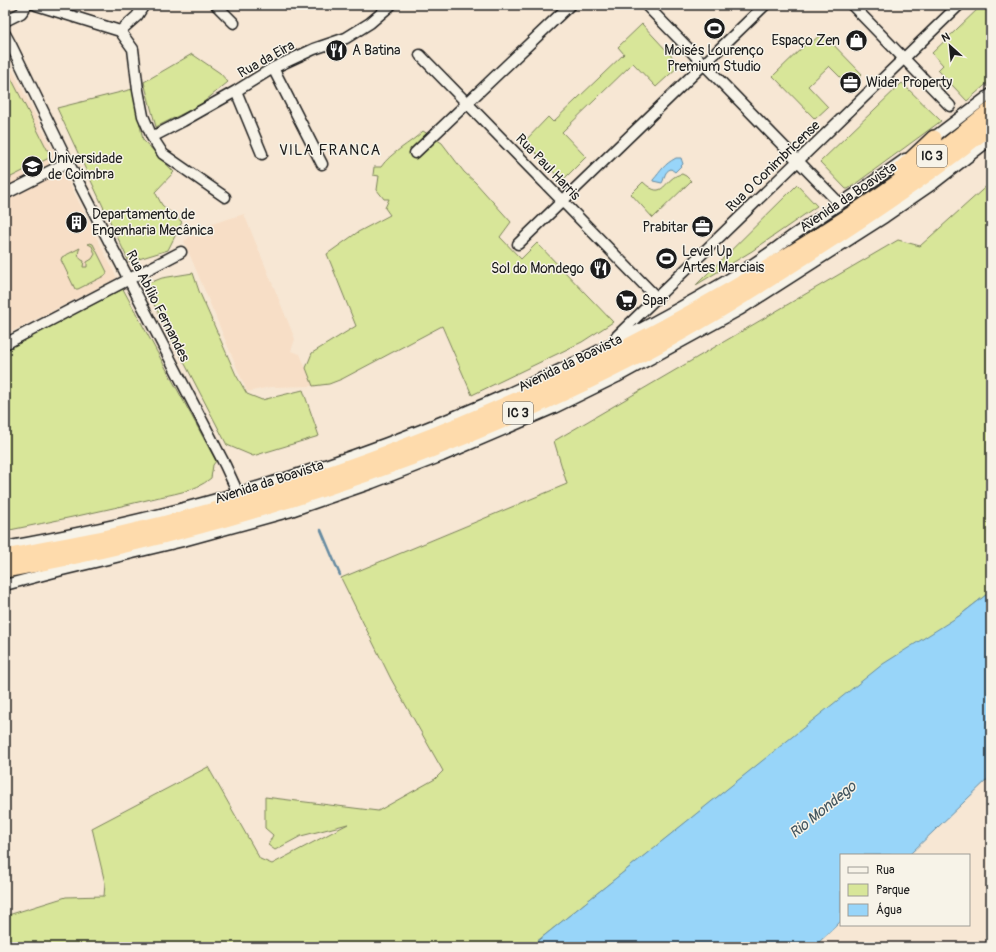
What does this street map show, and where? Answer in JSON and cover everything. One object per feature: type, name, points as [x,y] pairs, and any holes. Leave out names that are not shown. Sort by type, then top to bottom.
[{"type":"highway","name":"Avenida da Boavista","points":[[5,557],[107,537],[281,490],[363,462],[491,411],[608,358],[730,290],[796,249],[919,167],[991,110]]},
{"type":"highway","name":"Avenida da Boavista","points":[[5,570],[181,532],[285,501],[369,474],[496,423],[550,399],[614,369],[736,301],[879,209],[926,176],[991,126]]},
{"type":"highway","points":[[871,200],[888,179],[910,161],[934,138]]},
{"type":"street","points":[[5,22],[21,14],[27,5]]},
{"type":"street","points":[[36,5],[120,31],[133,49],[143,116],[152,137],[163,154],[225,197]]},
{"type":"street","points":[[120,31],[137,16],[144,5]]},
{"type":"street","points":[[216,5],[234,23]]},
{"type":"street","name":"Rua da Eira","points":[[152,137],[236,91],[273,68],[314,49],[346,38],[370,23],[391,5]]},
{"type":"street","points":[[415,153],[570,5]]},
{"type":"street","points":[[646,5],[840,204]]},
{"type":"street","points":[[518,244],[765,5]]},
{"type":"street","points":[[852,5],[950,106]]},
{"type":"street","name":"Rua O Conimbricense","points":[[606,347],[959,5]]},
{"type":"street","name":"Rua Abílio Fernandes","points":[[5,34],[8,47],[225,465],[238,493]]},
{"type":"street","name":"Rua Paul Harris","points":[[420,55],[657,298]]},
{"type":"street","points":[[273,68],[322,164]]},
{"type":"street","points":[[236,91],[262,154]]},
{"type":"street","name":"Avenida da Boavista","points":[[5,547],[105,527],[238,493],[359,453],[431,426],[487,402],[606,347],[725,281],[765,256],[934,138],[991,94]]},
{"type":"street","points":[[5,585],[183,541],[288,512],[372,483],[442,456],[554,408],[617,377],[741,310],[885,217],[933,184],[991,139]]},
{"type":"street","points":[[5,194],[68,162]]},
{"type":"street","points":[[5,344],[181,252]]},
{"type":"shaded area","name":"Universidade de Coimbra","points":[[5,55],[117,278],[5,335]]},
{"type":"shaded area","points":[[244,214],[295,339],[291,351],[300,354],[313,386],[270,387],[247,392],[184,241],[205,226]]},
{"type":"green space","points":[[982,5],[991,5],[991,80],[967,101],[938,70],[943,65],[932,53]]},
{"type":"green space","points":[[642,24],[680,65],[656,87],[633,63],[562,132],[586,157],[562,181],[525,141],[548,117],[553,122],[624,54],[618,47]]},
{"type":"green space","points":[[822,33],[862,74],[849,86],[829,66],[808,86],[828,107],[815,119],[773,76],[807,43],[809,45]]},
{"type":"green space","points":[[192,54],[220,73],[228,82],[200,105],[156,127],[144,82]]},
{"type":"green space","points":[[5,66],[51,157],[5,180]]},
{"type":"green space","points":[[902,83],[941,121],[851,187],[846,189],[820,162]]},
{"type":"green space","points":[[133,89],[143,140],[174,172],[155,192],[162,205],[182,222],[168,250],[129,262],[57,108]]},
{"type":"green space","points":[[423,131],[442,143],[464,172],[511,222],[500,237],[521,259],[537,243],[613,322],[582,342],[472,395],[442,326],[342,379],[329,384],[313,386],[306,368],[312,353],[356,326],[327,254],[358,232],[390,215],[385,208],[389,199],[384,199],[377,190],[379,176],[373,175],[374,167],[381,167],[395,152]]},
{"type":"green space","points":[[682,174],[691,181],[653,218],[631,194],[643,182],[650,188],[656,190],[664,187],[671,179]]},
{"type":"green space","points":[[991,182],[991,591],[959,616],[759,764],[530,947],[5,947],[5,916],[66,897],[104,896],[105,883],[92,828],[208,767],[260,859],[272,864],[348,824],[301,836],[275,850],[268,845],[273,835],[265,828],[265,797],[378,811],[435,779],[443,771],[391,679],[341,578],[567,484],[554,441],[898,240],[920,246]]},
{"type":"green space","points":[[797,185],[817,206],[752,251],[696,285]]},
{"type":"green space","points":[[88,244],[93,244],[107,272],[106,275],[78,289],[75,289],[61,260],[62,257],[80,248],[80,259],[84,261],[83,267],[87,267],[87,262],[92,259],[95,254],[92,246]]},
{"type":"green space","points":[[193,273],[199,291],[236,375],[247,394],[262,400],[303,390],[319,436],[253,456],[227,445],[144,285],[162,278]]},
{"type":"green space","points":[[123,289],[216,461],[213,465],[211,478],[205,483],[182,492],[97,512],[5,531],[5,350]]},
{"type":"water","points":[[676,158],[681,158],[683,164],[675,172],[671,169],[667,171],[662,183],[653,181],[665,165]]},
{"type":"water","name":"Rio Mondego","points":[[991,591],[991,776],[910,854],[840,854],[840,922],[814,947],[530,947],[883,664],[959,616]]},
{"type":"waterway","points":[[321,530],[340,575]]},
{"type":"place","name":"Moisés Lourenço Premium Studio","points":[[714,28]]},
{"type":"place","name":"Espaço Zen","points":[[856,40]]},
{"type":"place","name":"A Batina","points":[[337,50]]},
{"type":"place","name":"Wider Property","points":[[850,82]]},
{"type":"place","name":"Universidade de Coimbra","points":[[33,166]]},
{"type":"place","name":"Departamento de Engenharia Mecânica","points":[[76,222]]},
{"type":"place","name":"Prabitar","points":[[703,227]]},
{"type":"place","name":"Level Up Artes Marciais","points":[[666,259]]},
{"type":"place","name":"Sol do Mondego","points":[[600,268]]},
{"type":"place","name":"Spar","points":[[627,300]]},
{"type":"district","name":"VILA FRANCA","points":[[330,150]]}]
